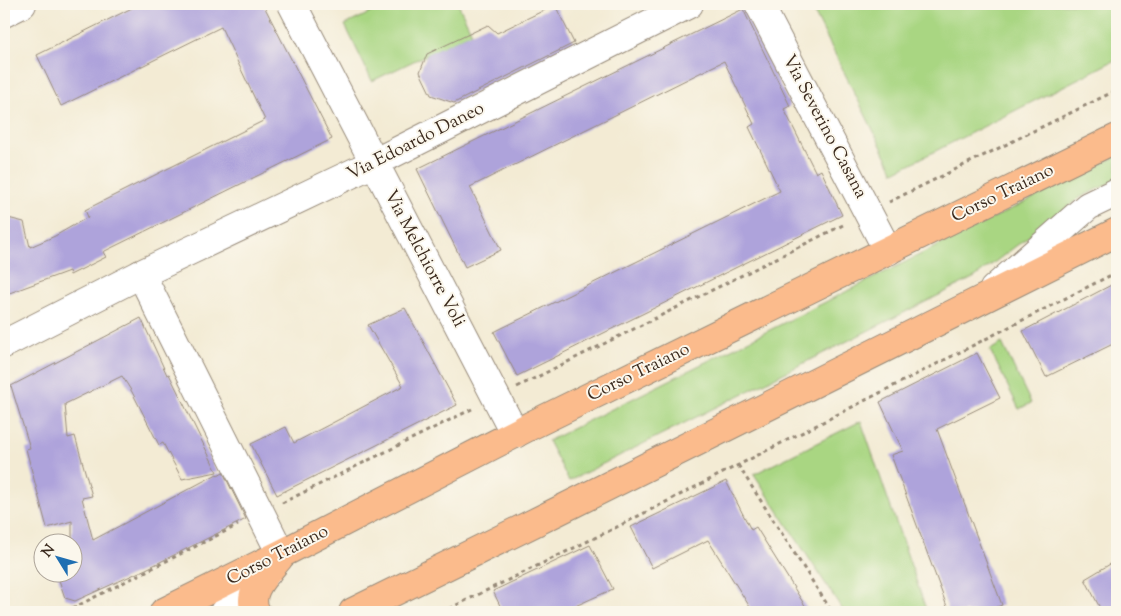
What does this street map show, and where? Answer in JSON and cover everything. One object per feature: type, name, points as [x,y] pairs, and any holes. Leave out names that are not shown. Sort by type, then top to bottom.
[{"type":"main road","name":"Corso Traiano","points":[[164,612],[274,564],[515,434],[1117,138]]},
{"type":"main road","points":[[352,612],[1117,232]]},
{"type":"main road","points":[[256,612],[252,598],[257,587],[274,564]]},
{"type":"street","points":[[4,13],[22,4]]},
{"type":"street","name":"Via Melchiorre Voli","points":[[292,4],[515,434]]},
{"type":"street","name":"Via Edoardo Daneo","points":[[4,344],[141,274],[374,163],[688,4]]},
{"type":"street","name":"Via Severino Casana","points":[[759,4],[888,251]]},
{"type":"street","points":[[982,300],[1088,206],[1117,192]]},
{"type":"street","points":[[141,274],[261,514],[274,564],[224,612]]},
{"type":"path","points":[[65,612],[1117,90]]},
{"type":"path","points":[[442,612],[610,531],[1117,272]]},
{"type":"path","points":[[738,465],[832,612]]},
{"type":"green space","points":[[388,4],[458,4],[472,33],[372,81],[345,25]]},
{"type":"green space","points":[[810,4],[1117,4],[1117,59],[894,172]]},
{"type":"green space","points":[[1117,156],[1117,180],[1081,197],[975,277],[569,481],[548,441]]},
{"type":"green space","points":[[1002,343],[1031,403],[1019,409],[990,350]]},
{"type":"green space","points":[[861,421],[927,612],[844,612],[754,474]]},
{"type":"building","points":[[140,4],[263,4],[332,139],[103,252],[106,257],[70,275],[69,271],[4,295],[4,217],[24,222],[30,247],[55,236],[88,217],[85,210],[265,120],[221,27],[61,106],[37,55]]},
{"type":"building","points":[[555,5],[574,43],[454,103],[431,95],[420,72],[427,54],[488,25],[497,33]]},
{"type":"building","points":[[743,9],[790,106],[784,109],[816,173],[821,170],[842,215],[517,376],[494,332],[780,191],[749,127],[754,124],[724,61],[470,187],[501,250],[465,267],[417,169]]},
{"type":"building","points":[[1117,282],[1117,342],[1046,377],[1023,331]]},
{"type":"building","points":[[405,308],[457,405],[277,495],[251,444],[286,427],[294,443],[403,386],[368,325]]},
{"type":"building","points":[[141,318],[167,375],[169,374],[217,472],[182,479],[163,443],[159,445],[122,376],[65,404],[68,438],[75,436],[92,496],[82,498],[93,540],[223,472],[246,519],[146,569],[75,601],[65,598],[60,584],[82,584],[82,534],[72,534],[72,521],[47,528],[26,449],[30,448],[11,386]]},
{"type":"building","points":[[977,353],[1000,398],[937,429],[1002,605],[983,612],[949,612],[891,455],[903,451],[880,402]]},
{"type":"building","points":[[726,481],[751,530],[756,527],[809,612],[753,612],[708,540],[652,568],[631,527]]},
{"type":"building","points":[[590,545],[613,589],[562,612],[503,612],[493,591]]},
{"type":"building","points":[[1117,560],[1117,612],[1115,612],[1100,608],[1085,579]]}]
